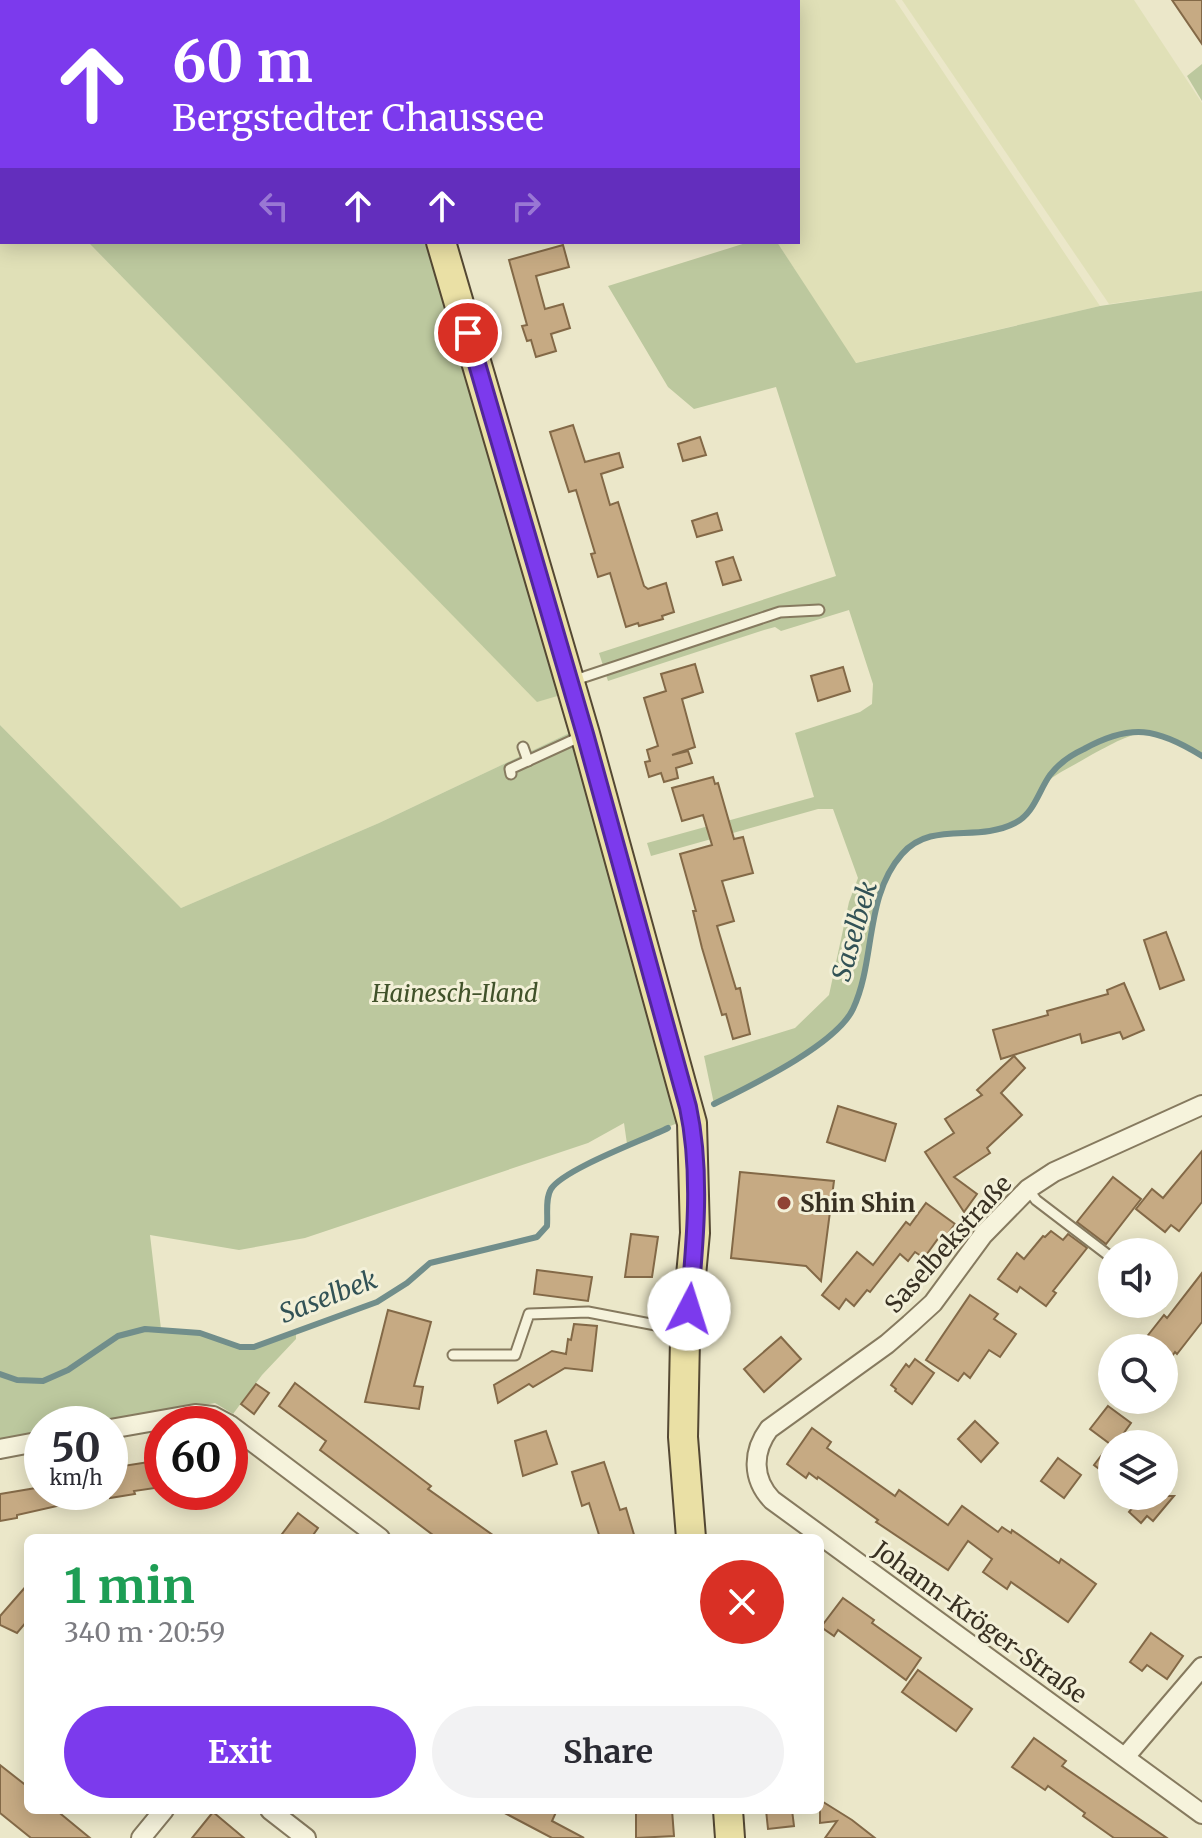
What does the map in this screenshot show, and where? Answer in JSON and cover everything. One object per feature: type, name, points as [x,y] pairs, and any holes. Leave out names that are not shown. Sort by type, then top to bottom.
[{"type":"main road","points":[[442,244],[585,734],[692,1123],[695,1201],[683,1437],[691,1534]]},
{"type":"main road","points":[[728,1814],[730,1838]]},
{"type":"street","name":"Saselbekstraße","points":[[757,1453],[769,1429],[887,1344],[933,1303],[983,1235],[1028,1189],[1054,1172],[1202,1105]]},
{"type":"street","points":[[248,1438],[375,1534]]},
{"type":"street","points":[[0,1449],[24,1444]]},
{"type":"street","name":"Johann-Kröger-Straße","points":[[757,1453],[758,1481],[772,1500],[819,1534]]},
{"type":"street","name":"Johann-Kröger-Straße","points":[[824,1538],[1202,1814]]},
{"type":"street","points":[[1125,1757],[1202,1667]]},
{"type":"street","points":[[141,1838],[161,1814]]},
{"type":"street","points":[[275,1814],[306,1838]]},
{"type":"lane","points":[[568,682],[780,612],[819,610]]},
{"type":"lane","points":[[511,774],[510,769],[585,734]]},
{"type":"lane","points":[[523,747],[528,761]]},
{"type":"lane","points":[[1028,1189],[1036,1200],[1098,1247]]},
{"type":"lane","points":[[453,1355],[515,1355],[529,1314],[588,1312],[666,1327],[687,1324]]},
{"type":"green space","points":[[800,0],[895,0],[1100,306],[855,363],[778,244],[800,244]]},
{"type":"green space","points":[[902,0],[1134,0],[1202,103],[1202,291],[1109,304]]},
{"type":"green space","points":[[1202,64],[1202,101],[1187,76]]},
{"type":"green space","points":[[0,244],[90,244],[537,701],[571,692],[582,727],[379,823],[181,908],[0,725]]},
{"type":"green space","points":[[90,244],[441,244],[571,692],[537,702]]},
{"type":"green space","points":[[743,244],[778,244],[856,363],[1100,306],[1202,291],[1202,756],[1155,734],[1132,735],[1054,776],[1022,817],[1011,825],[986,833],[930,837],[911,845],[890,870],[881,888],[860,990],[844,1023],[791,1063],[714,1104],[704,1056],[795,1028],[829,995],[849,902],[858,878],[833,809],[818,809],[651,856],[647,843],[814,797],[795,733],[860,712],[872,704],[873,684],[849,610],[781,631],[775,627],[764,630],[608,681],[599,653],[836,576],[776,387],[694,409],[668,387],[608,286]]},
{"type":"green space","name":"Hainesch-Iland","points":[[0,725],[181,908],[379,823],[582,727],[680,1122],[627,1144],[624,1123],[588,1143],[305,1238],[239,1250],[150,1235],[161,1329],[200,1333],[246,1348],[296,1330],[296,1339],[262,1375],[239,1406],[215,1403],[144,1406],[144,1417],[128,1420],[128,1406],[24,1406],[24,1440],[0,1444]]},
{"type":"building","points":[[1172,0],[1202,0],[1202,44]]},
{"type":"building","points":[[563,245],[569,267],[536,276],[545,309],[563,304],[570,328],[551,334],[556,351],[536,357],[531,340],[527,341],[522,326],[527,325],[509,260]]},
{"type":"building","points":[[573,425],[585,462],[619,453],[623,467],[601,474],[610,505],[618,502],[644,586],[648,589],[666,583],[674,612],[662,616],[663,619],[626,627],[610,573],[598,577],[591,554],[595,553],[576,490],[569,492],[550,432]]},
{"type":"building","points":[[700,437],[706,455],[683,461],[678,444]]},
{"type":"building","points":[[717,513],[722,530],[697,537],[692,521]]},
{"type":"building","points":[[733,557],[741,580],[723,585],[716,562]]},
{"type":"building","points":[[695,664],[703,692],[682,699],[695,747],[672,755],[688,751],[692,763],[676,768],[678,778],[664,782],[661,773],[649,777],[645,762],[650,761],[647,750],[658,746],[644,698],[666,691],[661,674]]},
{"type":"building","points":[[843,667],[850,691],[818,701],[811,676]]},
{"type":"building","points":[[713,777],[715,784],[718,783],[734,839],[743,837],[753,873],[722,881],[734,921],[717,926],[736,989],[740,988],[750,1034],[733,1039],[726,1014],[722,1015],[702,948],[693,911],[696,911],[680,854],[712,845],[703,815],[682,821],[672,788]]},
{"type":"building","points":[[1166,932],[1184,980],[1160,989],[1144,940]]},
{"type":"building","points":[[1124,983],[1144,1030],[1123,1039],[1120,1032],[1082,1043],[1080,1034],[1001,1059],[993,1030],[1108,994],[1107,990]]},
{"type":"building","points":[[1014,1056],[1025,1068],[1001,1093],[1022,1115],[987,1148],[990,1153],[954,1177],[977,1194],[964,1212],[925,1152],[954,1133],[945,1119],[982,1095],[977,1090]]},
{"type":"building","points":[[838,1106],[896,1124],[885,1161],[827,1142]]},
{"type":"building","points":[[1202,1151],[1202,1202],[1179,1231],[1171,1225],[1165,1232],[1136,1209],[1152,1189],[1163,1198]]},
{"type":"building","name":"Shin Shin","points":[[740,1172],[834,1181],[821,1281],[806,1266],[731,1258]]},
{"type":"building","points":[[1113,1177],[1141,1199],[1111,1238],[1098,1238],[1077,1222]]},
{"type":"building","points":[[926,1203],[955,1224],[944,1239],[940,1236],[924,1258],[915,1252],[908,1261],[900,1254],[870,1292],[867,1290],[854,1306],[846,1299],[839,1309],[822,1295],[857,1252],[873,1265],[906,1222],[910,1225]]},
{"type":"building","points":[[1051,1231],[1063,1240],[1068,1234],[1087,1248],[1053,1291],[1056,1293],[1046,1306],[1020,1287],[1017,1292],[998,1279],[1017,1253],[1024,1259]]},
{"type":"building","points":[[631,1234],[658,1237],[652,1277],[625,1277]]},
{"type":"building","points":[[537,1270],[592,1277],[588,1301],[534,1294]]},
{"type":"building","points":[[1202,1273],[1202,1322],[1178,1353],[1178,1334],[1149,1334],[1162,1318],[1178,1318],[1178,1304]]},
{"type":"building","points":[[970,1295],[998,1314],[994,1319],[1016,1334],[1000,1357],[989,1350],[970,1378],[964,1373],[958,1381],[926,1360]]},
{"type":"building","points":[[388,1310],[431,1322],[414,1386],[423,1387],[419,1409],[365,1402]]},
{"type":"building","points":[[574,1324],[597,1326],[592,1371],[565,1368],[533,1387],[529,1384],[498,1403],[494,1385],[552,1351],[566,1354]]},
{"type":"building","points":[[781,1337],[801,1359],[764,1392],[744,1369]]},
{"type":"building","points":[[915,1359],[934,1373],[912,1404],[891,1385],[906,1364],[909,1367]]},
{"type":"building","points":[[295,1383],[431,1486],[428,1489],[491,1534],[432,1534],[320,1450],[326,1441],[279,1406]]},
{"type":"building","points":[[256,1384],[269,1393],[254,1414],[248,1406],[241,1404]]},
{"type":"building","points":[[1102,1414],[1119,1414],[1131,1423],[1126,1430],[1098,1430],[1098,1435],[1090,1429]]},
{"type":"building","points":[[975,1421],[998,1443],[981,1462],[958,1439]]},
{"type":"building","points":[[812,1428],[831,1442],[827,1448],[895,1496],[899,1490],[948,1525],[962,1506],[998,1532],[1002,1527],[1011,1533],[1012,1530],[1096,1584],[1068,1622],[1011,1582],[1007,1589],[983,1572],[992,1559],[968,1541],[948,1570],[876,1522],[878,1520],[818,1477],[809,1473],[806,1478],[787,1464]]},
{"type":"building","points":[[546,1431],[557,1464],[523,1476],[515,1441]]},
{"type":"building","points":[[1058,1458],[1081,1475],[1064,1498],[1041,1481]]},
{"type":"building","points":[[604,1462],[620,1510],[626,1508],[634,1534],[599,1534],[589,1503],[582,1506],[572,1472]]},
{"type":"building","points":[[144,1463],[144,1490],[128,1495],[128,1465]]},
{"type":"building","points":[[24,1490],[24,1510],[39,1510],[0,1521],[0,1494]]},
{"type":"building","points":[[1162,1510],[1153,1521],[1147,1516],[1141,1523],[1129,1512]]},
{"type":"building","points":[[298,1513],[318,1528],[314,1534],[282,1534]]},
{"type":"building","points":[[24,1589],[24,1625],[17,1633],[0,1625],[0,1616]]},
{"type":"building","points":[[843,1598],[921,1658],[906,1680],[838,1630],[834,1636],[824,1629],[824,1623]]},
{"type":"building","points":[[1151,1633],[1183,1656],[1167,1679],[1147,1665],[1142,1671],[1130,1662]]},
{"type":"building","points":[[918,1670],[972,1709],[956,1731],[902,1692]]},
{"type":"building","points":[[1034,1738],[1066,1761],[1062,1766],[1167,1838],[1114,1838],[1048,1786],[1045,1790],[1012,1767]]},
{"type":"building","points":[[0,1765],[24,1784],[24,1814],[61,1814],[90,1838],[31,1838],[0,1813]]},
{"type":"building","points":[[824,1802],[875,1838],[825,1838],[837,1821],[820,1823]]},
{"type":"building","points":[[211,1814],[215,1814],[244,1838],[192,1838]]},
{"type":"building","points":[[507,1814],[555,1814],[552,1821],[584,1838],[552,1838]]},
{"type":"building","points":[[636,1814],[672,1814],[674,1836],[636,1838]]},
{"type":"building","points":[[766,1814],[792,1814],[794,1826],[768,1829]]},
{"type":"waterway","name":"Saselbek","points":[[714,1104],[791,1063],[844,1023],[860,990],[882,889],[902,854],[914,844],[940,835],[985,832],[1015,823],[1027,814],[1050,775],[1061,763],[1079,751],[1116,735],[1130,732],[1157,735],[1202,756]]},
{"type":"waterway","name":"Saselbek","points":[[0,1374],[17,1380],[43,1381],[68,1370],[118,1336],[145,1329],[200,1333],[240,1347],[254,1347],[377,1302],[407,1283],[430,1263],[537,1237],[547,1226],[548,1197],[559,1181],[587,1164],[668,1128]]},
{"type":"place","name":"Shin Shin","points":[[784,1203]]},
{"type":"route","points":[[468,333],[685,1091],[692,1123],[695,1201],[689,1309]]}]
